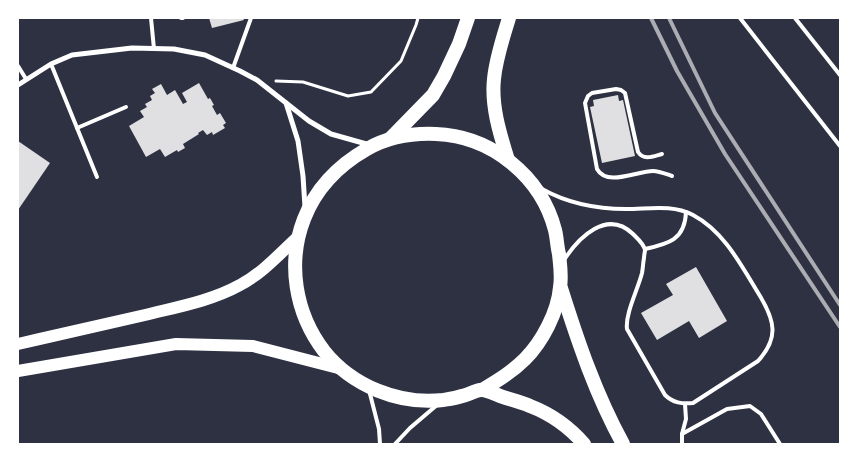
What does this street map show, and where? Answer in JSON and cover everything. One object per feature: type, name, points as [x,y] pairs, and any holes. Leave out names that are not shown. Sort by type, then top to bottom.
[{"type":"highway","points":[[391,139],[434,95],[468,18]]},
{"type":"highway","points":[[508,160],[495,110],[494,80],[499,50],[509,18]]},
{"type":"highway","points":[[425,133],[461,137],[485,146],[508,160],[532,184],[545,206],[557,240],[560,266],[560,287],[554,313],[542,338],[526,359],[505,376],[482,390],[442,400],[399,398],[368,387],[342,369],[325,351],[311,331],[301,308],[296,285],[295,268],[299,236],[306,215],[317,193],[333,174],[352,158],[373,146],[391,139],[425,133]]},
{"type":"highway","points":[[560,287],[598,393],[623,444]]},
{"type":"highway","points":[[482,390],[531,406],[555,418],[578,436],[584,444]]},
{"type":"main road","points":[[18,344],[180,306],[220,294],[255,276],[299,236]]},
{"type":"main road","points":[[18,371],[176,344],[253,346],[342,369]]},
{"type":"street","points":[[18,85],[51,64],[72,55],[132,48],[174,49],[205,55],[234,68],[257,80],[309,121],[331,134],[373,146]]},
{"type":"street","points":[[286,102],[298,141],[306,215]]},
{"type":"lane","points":[[151,18],[154,49]]},
{"type":"lane","points":[[234,68],[251,18]]},
{"type":"lane","points":[[740,18],[840,146]]},
{"type":"lane","points":[[795,18],[840,75]]},
{"type":"lane","points":[[51,64],[97,177]]},
{"type":"lane","points":[[18,66],[26,79]]},
{"type":"lane","points":[[662,154],[646,158],[638,152],[625,93],[616,89],[592,93],[588,96],[585,104],[597,169],[603,176],[611,178],[653,171],[672,176]]},
{"type":"lane","points":[[77,128],[126,108]]},
{"type":"lane","points":[[532,184],[575,204],[620,209],[679,209],[699,219],[729,247],[768,310],[773,325],[772,341],[758,361],[693,403],[685,404],[671,401],[665,395],[627,329],[627,320],[642,271],[645,249],[636,236],[625,228],[616,225],[604,226],[590,231],[578,241],[560,266]]},
{"type":"lane","points":[[645,249],[670,241],[680,234],[685,224],[686,212]]},
{"type":"lane","points":[[368,387],[379,429],[380,444]]},
{"type":"lane","points":[[395,444],[442,400]]},
{"type":"lane","points":[[682,444],[682,434],[686,419],[685,404]]},
{"type":"lane","points":[[682,434],[727,409],[750,406],[761,414],[780,444]]},
{"type":"path","points":[[257,80],[303,82],[348,96],[371,92],[402,61],[418,18]]},
{"type":"building","points":[[209,18],[243,18],[244,20],[212,28]]},
{"type":"building","points":[[199,83],[208,99],[210,98],[214,105],[212,106],[217,115],[220,113],[226,123],[223,125],[225,128],[213,135],[212,132],[207,135],[203,130],[183,144],[185,148],[165,157],[160,149],[146,157],[129,126],[144,117],[140,111],[147,107],[145,104],[152,100],[150,96],[155,93],[152,89],[161,84],[167,95],[175,90],[183,104],[187,102],[182,93]]},
{"type":"building","points":[[618,95],[619,101],[623,100],[635,156],[602,163],[590,107],[594,106],[593,100]]},
{"type":"building","points":[[18,141],[50,163],[18,210]]},
{"type":"building","points":[[696,267],[727,321],[699,338],[689,321],[657,340],[641,313],[673,295],[666,284]]},
{"type":"railway","points":[[651,18],[677,71],[725,154],[840,327]]},
{"type":"railway","points":[[669,18],[715,113],[840,305]]}]
